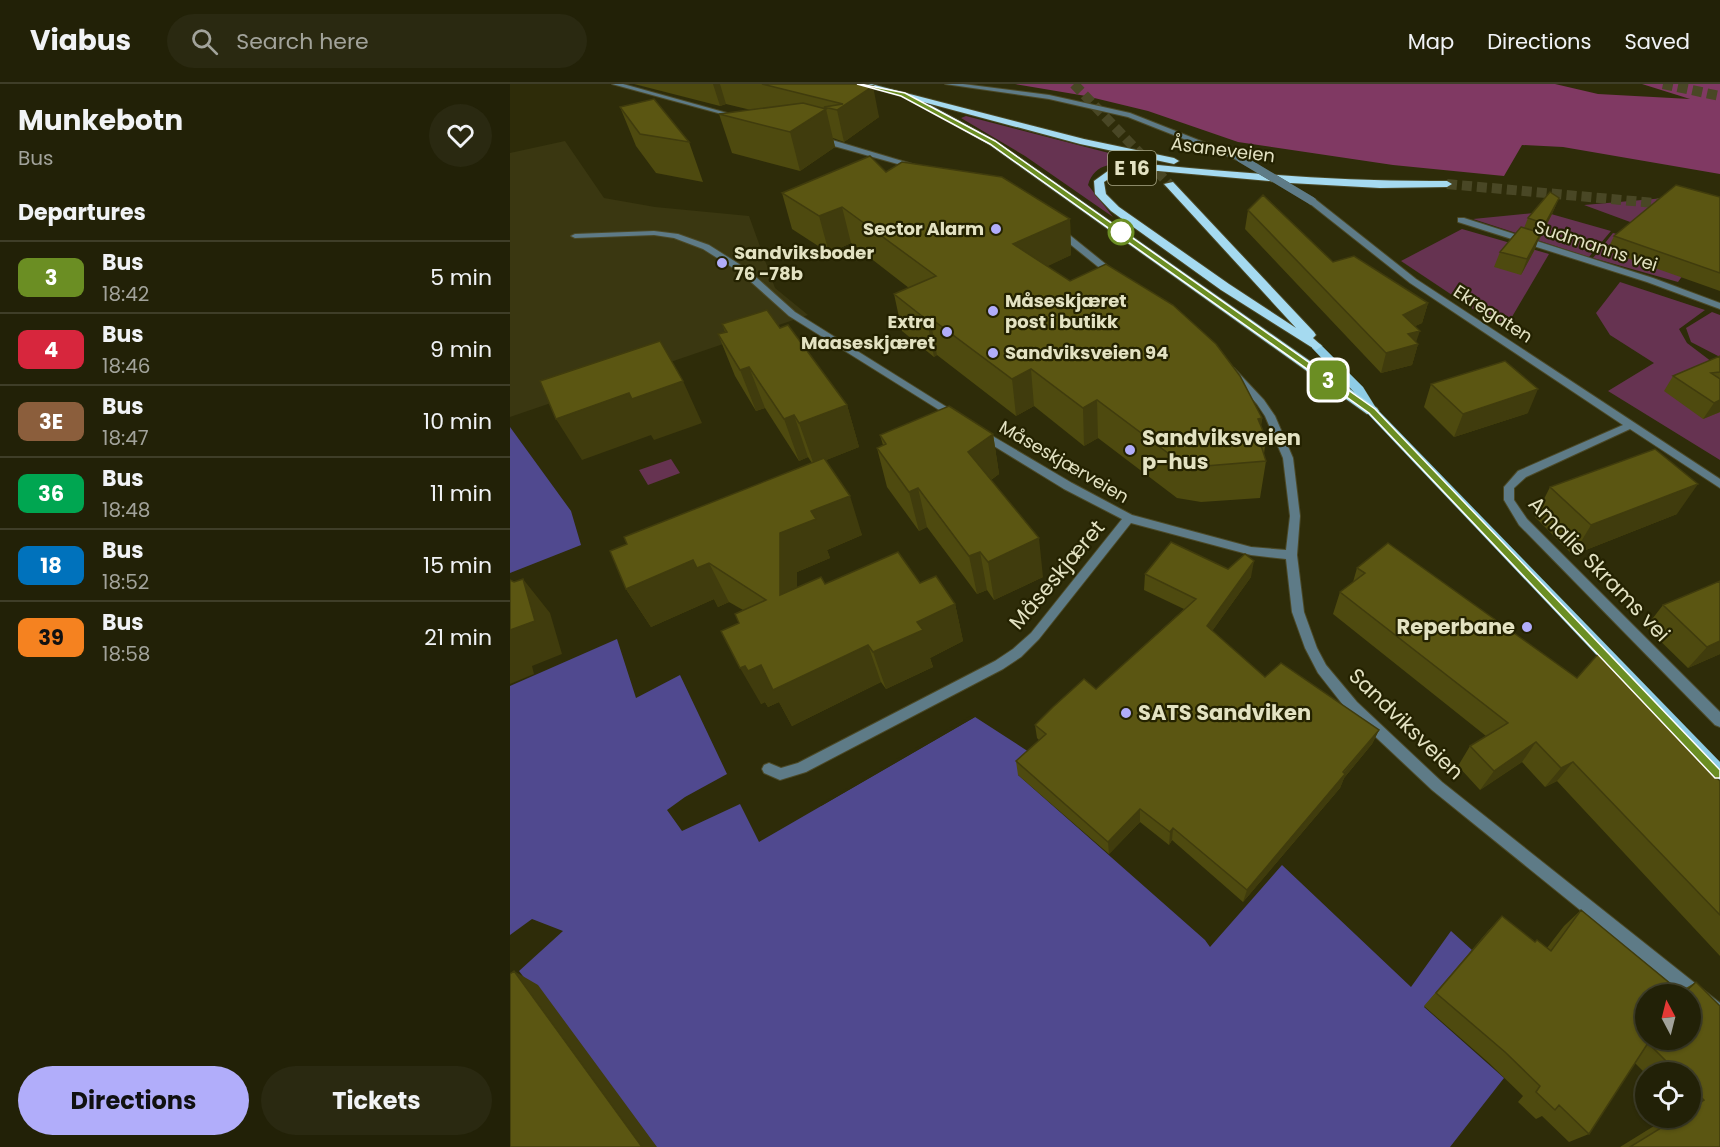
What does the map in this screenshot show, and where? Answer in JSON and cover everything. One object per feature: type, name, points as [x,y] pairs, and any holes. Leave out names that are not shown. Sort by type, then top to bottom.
[{"type":"highway","name":"Åsaneveien","points":[[860,84],[1083,142],[1178,161],[1291,175],[1447,184],[1380,186],[1158,168],[1116,170],[1099,181],[1097,189],[1101,197],[1115,209],[1225,287],[1316,346]]},
{"type":"highway","name":"E 16","points":[[903,95],[993,143],[1372,411]]},
{"type":"highway","name":"E 16","points":[[1169,184],[1309,334],[1316,346]]},
{"type":"main road","points":[[1316,346],[1359,390],[1372,411],[1720,774]]},
{"type":"street","points":[[615,84],[753,120]]},
{"type":"street","name":"Ekregaten","points":[[948,84],[1048,97],[1131,115],[1240,158],[1312,201],[1395,268],[1631,424]]},
{"type":"street","points":[[806,135],[928,170]]},
{"type":"street","name":"Sudmanns vei","points":[[1461,220],[1650,280],[1720,306]]},
{"type":"street","points":[[1048,224],[1122,281]]},
{"type":"street","name":"Måseskjærveien","points":[[575,236],[654,233],[675,236],[706,247],[744,271],[792,314],[845,348],[948,410],[966,425],[1068,486],[1129,518]]},
{"type":"street","name":"Sandviksveien","points":[[1223,362],[1261,402],[1279,433],[1288,458],[1294,516],[1291,555],[1298,612],[1311,648],[1322,669],[1352,706],[1437,786],[1720,1013]]},
{"type":"street","points":[[1631,424],[1720,483]]},
{"type":"street","name":"Amalie Skrams vei","points":[[1631,424],[1522,474],[1509,487],[1509,500],[1523,522],[1720,721]]},
{"type":"street","name":"Måseskjæret","points":[[769,769],[780,774],[801,768],[999,665],[1017,653],[1035,636],[1129,518],[1251,550],[1291,555]]},
{"type":"shaded area","points":[[1015,84],[1555,84],[1598,94],[1690,99],[1642,84],[1720,84],[1720,174],[1563,147],[1522,145],[1504,176],[1393,165],[1238,142],[1148,111],[1086,96]]},
{"type":"shaded area","points":[[966,116],[1136,160],[1107,165],[1091,177],[1088,185],[1113,217],[1025,156],[961,118]]},
{"type":"shaded area","points":[[565,141],[604,198],[655,207],[749,216],[775,288],[808,315],[510,417],[510,153]]},
{"type":"shaded area","points":[[1665,198],[1709,251],[1584,205]]},
{"type":"shaded area","points":[[1544,212],[1611,231],[1589,257],[1473,219]]},
{"type":"shaded area","points":[[1462,229],[1549,254],[1506,327],[1485,317],[1401,261]]},
{"type":"shaded area","points":[[1613,233],[1682,251],[1688,268],[1678,282],[1593,258]]},
{"type":"shaded area","points":[[1620,282],[1705,310],[1679,329],[1687,343],[1720,368],[1720,460],[1608,391],[1654,363],[1610,335],[1596,313]]},
{"type":"shaded area","points":[[1712,312],[1720,315],[1720,357],[1691,342],[1686,328]]},
{"type":"shaded area","points":[[510,427],[571,511],[581,545],[510,573]]},
{"type":"shaded area","points":[[671,459],[680,473],[648,485],[639,470]]},
{"type":"shaded area","points":[[617,639],[636,698],[680,675],[727,774],[685,797],[667,810],[682,831],[740,804],[759,842],[975,717],[1029,752],[1018,775],[1205,940],[1210,947],[1282,865],[1411,987],[1451,931],[1472,950],[1424,1007],[1504,1078],[1450,1147],[655,1147],[519,971],[563,931],[532,919],[510,935],[510,686]]},
{"type":"pier","points":[[972,715],[975,717],[821,806],[820,804]]},
{"type":"building","points":[[762,84],[863,84],[873,86],[837,110],[824,107],[843,104]]},
{"type":"building","points":[[654,99],[689,142],[640,134],[620,107]]},
{"type":"building","points":[[803,103],[826,109],[790,132],[719,114]]},
{"type":"building","points":[[870,156],[886,172],[902,162],[1002,177],[1070,219],[1013,244],[1070,281],[1106,264],[1173,305],[1216,344],[1240,376],[1262,418],[1258,419],[1266,438],[1259,439],[1266,461],[1205,466],[1180,462],[1097,400],[1083,408],[1031,369],[1012,379],[930,318],[927,320],[894,294],[936,276],[842,207],[819,216],[782,193]]},
{"type":"building","points":[[1676,185],[1720,197],[1720,273],[1614,236]]},
{"type":"building","points":[[1550,192],[1559,198],[1545,224],[1528,218]]},
{"type":"building","points":[[1263,195],[1333,262],[1354,256],[1428,303],[1403,315],[1420,331],[1408,334],[1418,344],[1386,353],[1248,210]]},
{"type":"building","points":[[1521,227],[1541,233],[1527,259],[1500,252]]},
{"type":"building","points":[[767,310],[780,328],[788,325],[847,405],[799,423],[794,415],[784,419],[749,367],[740,370],[718,334],[727,332],[722,324]]},
{"type":"building","points":[[660,341],[683,381],[632,399],[629,393],[556,419],[540,381]]},
{"type":"building","points":[[1720,356],[1720,372],[1711,373],[1720,379],[1720,400],[1714,403],[1673,376]]},
{"type":"building","points":[[1505,361],[1538,389],[1463,414],[1431,384]]},
{"type":"building","points":[[949,406],[993,434],[968,452],[1039,538],[988,562],[980,552],[969,556],[918,488],[909,492],[877,448],[886,444],[880,435]]},
{"type":"building","points":[[1655,449],[1698,484],[1591,525],[1550,487]]},
{"type":"building","points":[[824,458],[850,496],[811,511],[816,519],[780,533],[780,595],[821,577],[825,584],[898,552],[920,583],[936,576],[955,604],[917,622],[923,630],[873,652],[868,645],[773,690],[761,665],[748,671],[745,666],[740,668],[721,631],[739,623],[735,614],[766,600],[709,563],[697,568],[693,560],[626,589],[610,551],[627,544],[624,537]]},
{"type":"building","points":[[1171,542],[1228,569],[1245,554],[1254,561],[1207,626],[1265,677],[1281,663],[1379,730],[1247,890],[1173,828],[1170,832],[1140,809],[1108,842],[1016,761],[1046,734],[1035,725],[1084,679],[1096,689],[1196,599],[1145,574]]},
{"type":"building","points":[[1388,543],[1577,678],[1599,653],[1720,781],[1720,915],[1573,762],[1561,768],[1536,742],[1494,771],[1470,746],[1508,723],[1340,592],[1365,573],[1357,568]]},
{"type":"building","points":[[523,579],[535,621],[510,630],[510,580],[514,582]]},
{"type":"building","points":[[1720,581],[1720,641],[1707,647],[1663,605]]},
{"type":"building","points":[[1581,910],[1671,984],[1635,984],[1635,1050],[1643,1050],[1589,1134],[1559,1105],[1555,1110],[1536,1092],[1540,1086],[1505,1052],[1436,993],[1502,916],[1535,942],[1537,940],[1551,951]]},
{"type":"building","points":[[514,971],[642,1147],[510,1147],[510,974]]},
{"type":"building","points":[[1701,987],[1720,1006],[1720,1147],[1630,1147],[1661,1128],[1701,1128],[1701,1102],[1704,1100],[1701,1097],[1701,1062],[1667,1062],[1655,1050],[1701,1050]]},
{"type":"tunnel","points":[[1074,84],[1169,184]]},
{"type":"tunnel","points":[[1663,84],[1720,96]]},
{"type":"tunnel","points":[[1447,184],[1720,209]]},
{"type":"bus line","name":"3","points":[[860,84],[903,95],[950,118],[993,143],[1296,355],[1345,394],[1372,411],[1720,774]]},
{"type":"place","name":"Sector Alarm","points":[[996,229]]},
{"type":"place","name":"Sandviksboder 76 -78b","points":[[722,263]]},
{"type":"place","name":"Måseskjæret post i butikk","points":[[993,311]]},
{"type":"place","name":"Extra Maaseskjæret","points":[[947,332]]},
{"type":"place","name":"Sandviksveien 94","points":[[993,353]]},
{"type":"place","name":"Sandviksveien p-hus","points":[[1130,450]]},
{"type":"place","name":"Reperbane","points":[[1527,627]]},
{"type":"place","name":"SATS Sandviken","points":[[1126,713]]}]
